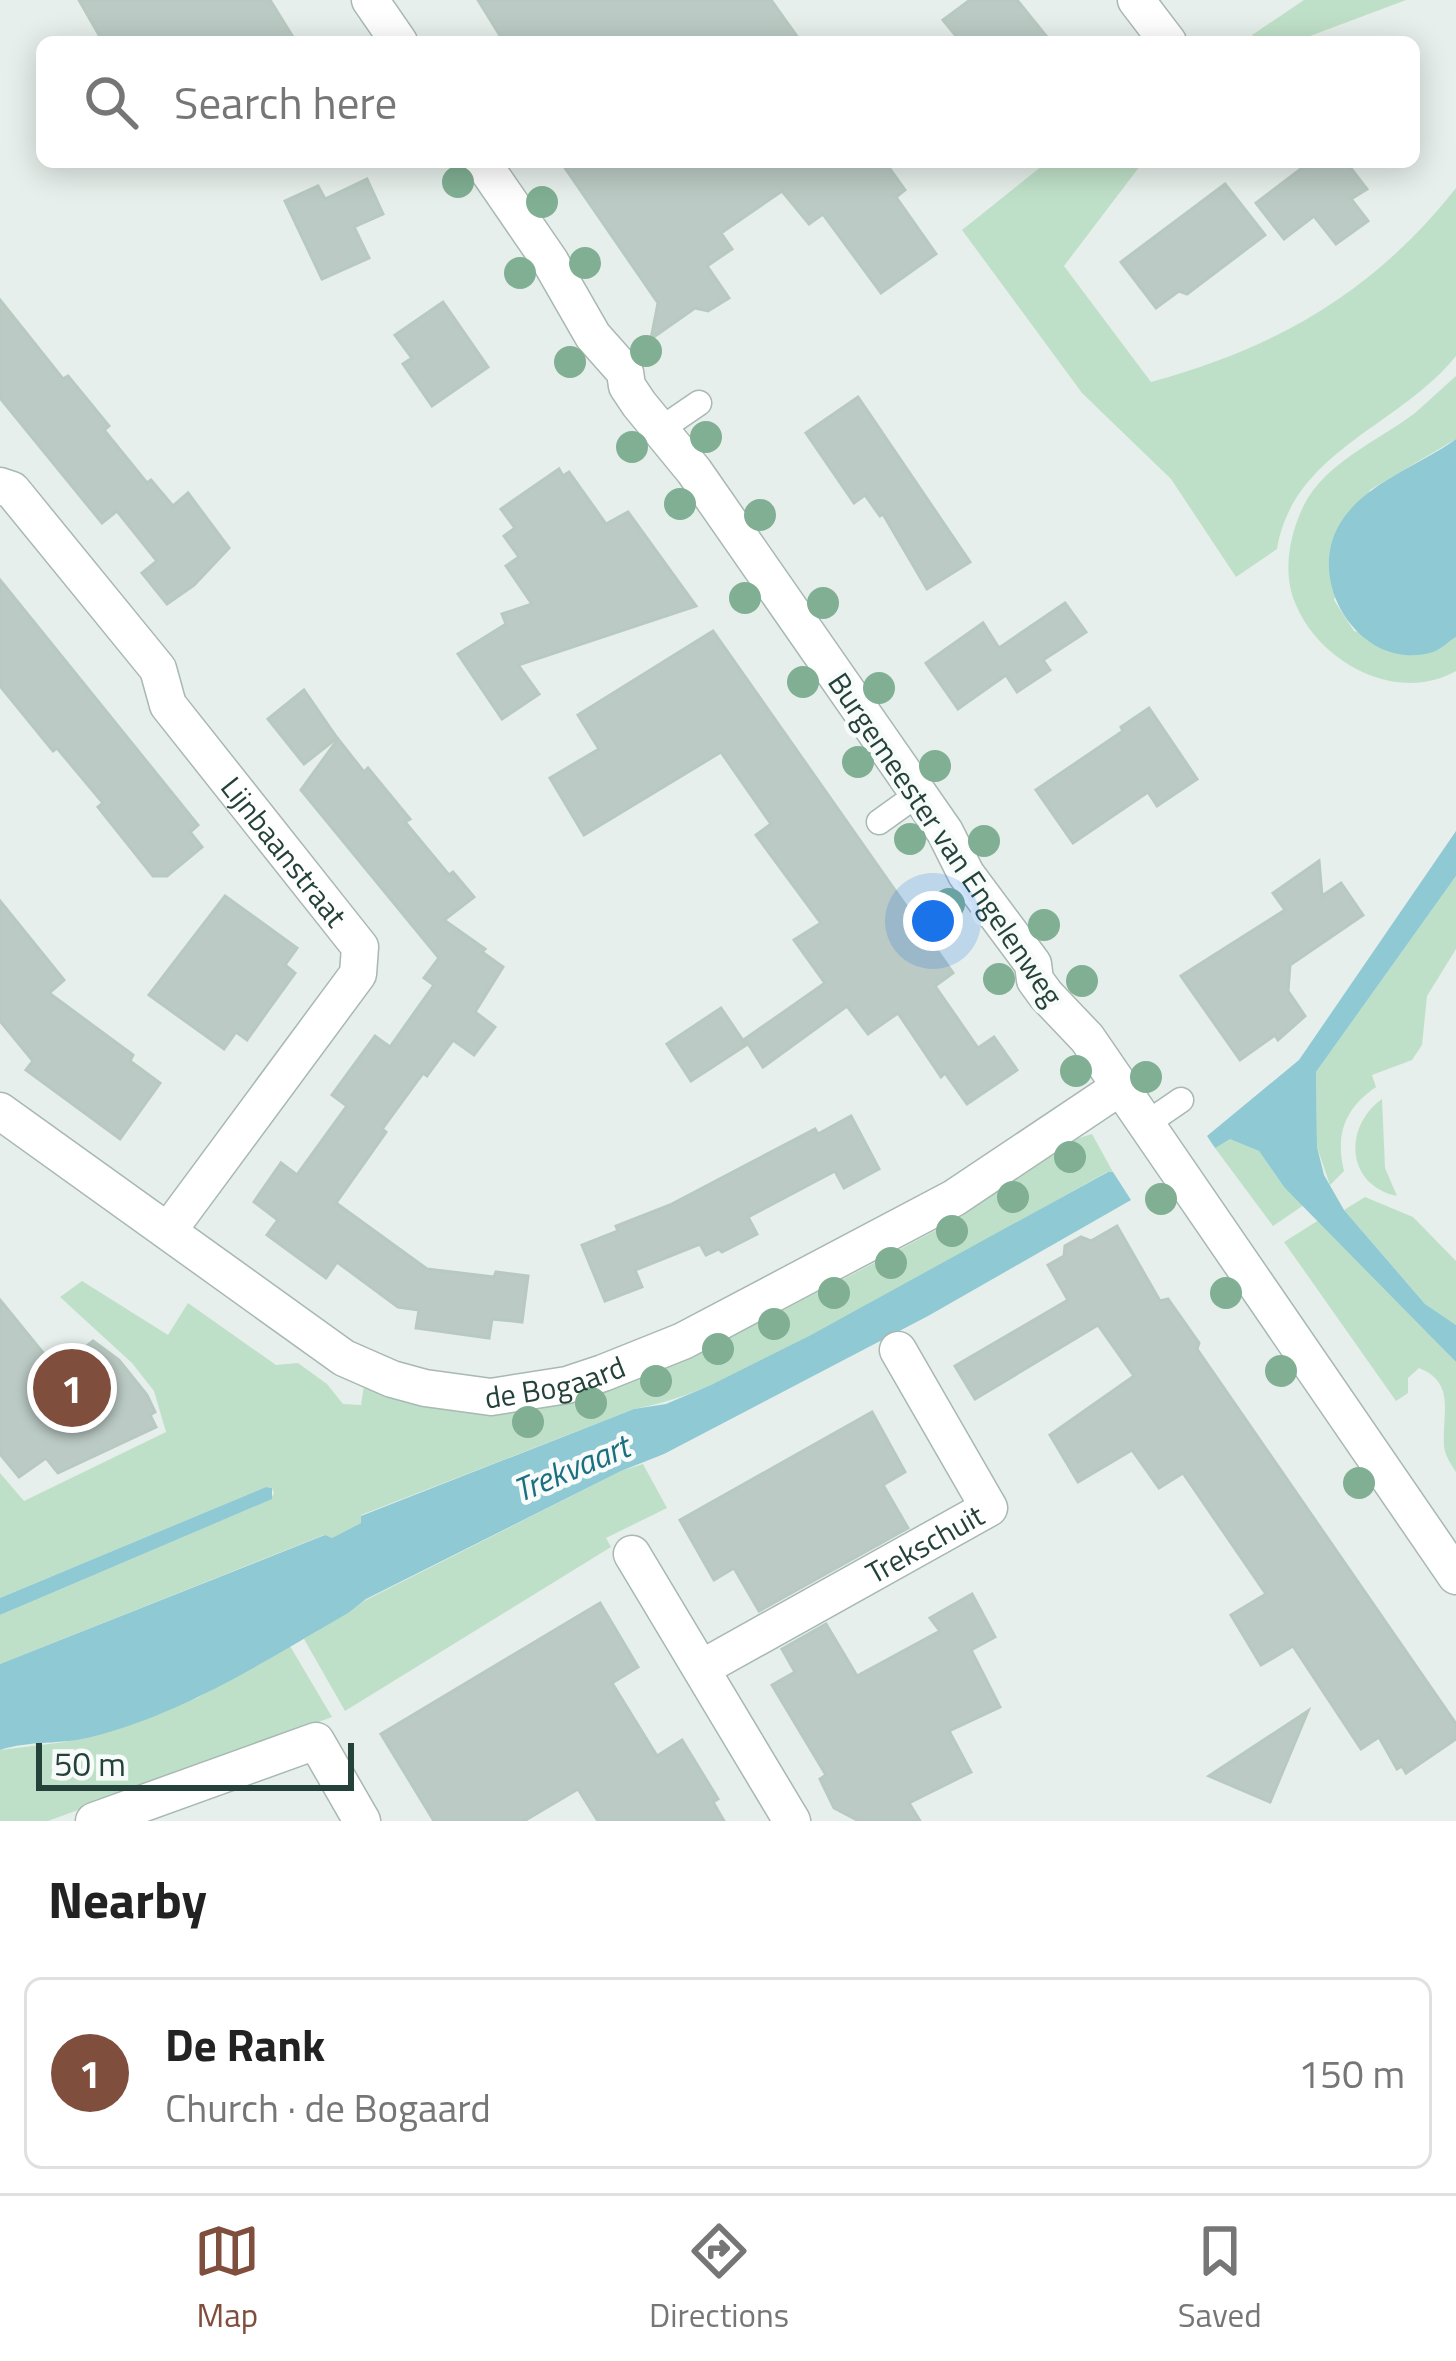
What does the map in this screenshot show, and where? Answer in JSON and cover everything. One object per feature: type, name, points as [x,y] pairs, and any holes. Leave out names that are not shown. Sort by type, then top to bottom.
[{"type":"street","points":[[370,0],[395,36]]},
{"type":"street","points":[[1136,0],[1163,36]]},
{"type":"street","name":"Burgemeester van Engelenweg","points":[[486,168],[593,336],[626,372],[627,386],[945,832],[966,874],[1033,964],[1035,980],[1087,1038],[1456,1576]]},
{"type":"street","name":"Lijnbaanstraat","points":[[0,486],[12,490],[158,669],[168,705],[360,947],[358,974],[168,1231]]},
{"type":"street","name":"de Bogaard","points":[[0,1111],[344,1358],[425,1388],[491,1397],[527,1393],[603,1373],[682,1340],[954,1198],[1120,1087]]},
{"type":"street","name":"Trekschuit","points":[[702,1668],[989,1508],[898,1350]]},
{"type":"street","points":[[632,1554],[792,1821]]},
{"type":"street","points":[[94,1821],[316,1741],[362,1821]]},
{"type":"lane","points":[[662,429],[699,403]]},
{"type":"lane","points":[[879,822],[918,794]]},
{"type":"lane","points":[[1146,1124],[1181,1100]]},
{"type":"green space","points":[[1304,0],[1406,0],[1310,36],[1252,35]]},
{"type":"green space","points":[[1040,168],[1138,168],[1064,266],[1151,382],[1240,352],[1320,311],[1392,257],[1456,188],[1456,356],[1407,402],[1326,463],[1287,515],[1277,549],[1236,577],[1171,479],[1082,393],[962,230]]},
{"type":"green space","points":[[1456,376],[1456,439],[1370,490],[1334,600],[1354,631],[1434,651],[1456,637],[1456,671],[1410,683],[1386,680],[1342,661],[1308,626],[1289,581],[1291,543],[1303,507],[1324,477],[1415,413]]},
{"type":"green space","points":[[1456,876],[1456,949],[1427,996],[1422,1045],[1412,1060],[1372,1075],[1376,1087],[1345,1123],[1344,1171],[1330,1185],[1317,1147],[1316,1072]]},
{"type":"green space","points":[[1382,1099],[1385,1168],[1397,1196],[1368,1180],[1356,1154],[1361,1124]]},
{"type":"green space","points":[[1092,1134],[1113,1172],[738,1373],[361,1515],[361,1523],[332,1538],[324,1535],[0,1664],[0,1615],[271,1499],[274,1493],[266,1487],[0,1598],[0,1473],[24,1501],[166,1432],[154,1391],[132,1363],[60,1297],[82,1281],[168,1335],[188,1303],[276,1365],[298,1363],[327,1384],[343,1404],[361,1405],[364,1385],[451,1410],[520,1413],[566,1401],[729,1337],[940,1228],[1069,1141]]},
{"type":"green space","points":[[1229,1138],[1259,1151],[1284,1187],[1304,1205],[1273,1226],[1215,1148]]},
{"type":"green space","points":[[1365,1197],[1413,1217],[1456,1261],[1456,1325],[1425,1304],[1344,1210]]},
{"type":"green space","points":[[1319,1220],[1456,1362],[1456,1472],[1445,1450],[1445,1400],[1438,1382],[1419,1368],[1408,1378],[1408,1393],[1396,1401],[1284,1242]]},
{"type":"green space","points":[[643,1464],[667,1508],[606,1538],[611,1547],[345,1711],[304,1639],[366,1600]]},
{"type":"green space","points":[[290,1646],[332,1717],[48,1821],[0,1821],[0,1750],[65,1742],[197,1698]]},
{"type":"water","points":[[1456,439],[1456,637],[1433,652],[1408,655],[1384,650],[1347,620],[1330,574],[1330,550],[1338,527],[1361,499]]},
{"type":"water","points":[[1456,831],[1456,876],[1316,1072],[1317,1147],[1324,1175],[1344,1210],[1425,1304],[1456,1325],[1456,1362],[1284,1187],[1259,1151],[1230,1139],[1215,1148],[1207,1136],[1299,1060]]},
{"type":"water","name":"Trekvaart","points":[[1113,1172],[1131,1200],[928,1316],[664,1454],[366,1599],[224,1684],[125,1727],[80,1739],[0,1750],[0,1664],[325,1535],[332,1538],[361,1523],[361,1516],[634,1409],[666,1404],[711,1385]]},
{"type":"water","points":[[272,1488],[272,1499],[0,1615],[0,1598]]},
{"type":"building","points":[[79,0],[270,0],[292,36],[100,36]]},
{"type":"building","points":[[478,0],[771,0],[797,36],[500,36]]},
{"type":"building","points":[[970,0],[1017,0],[1046,36],[956,36],[943,20]]},
{"type":"building","points":[[565,168],[889,168],[905,190],[896,197],[936,254],[881,293],[823,214],[809,224],[782,191],[721,233],[732,249],[707,266],[729,298],[708,311],[695,308],[651,339],[658,303]]},
{"type":"building","points":[[1302,168],[1351,168],[1367,189],[1351,199],[1368,221],[1336,244],[1314,216],[1284,239],[1256,203]]},
{"type":"building","points":[[367,179],[383,214],[354,227],[369,258],[322,279],[285,201],[318,186],[325,199]]},
{"type":"building","points":[[1225,184],[1265,235],[1187,294],[1179,291],[1156,308],[1121,262]]},
{"type":"building","points":[[0,300],[63,379],[68,376],[109,426],[104,430],[147,483],[151,480],[173,506],[188,493],[229,548],[194,585],[167,604],[142,573],[157,561],[117,511],[102,523],[0,398]]},
{"type":"building","points":[[443,302],[488,367],[432,406],[403,364],[412,358],[395,335]]},
{"type":"building","points":[[858,397],[970,562],[927,589],[883,514],[865,495],[854,503],[806,433]]},
{"type":"building","points":[[559,469],[563,476],[569,472],[606,524],[628,512],[696,606],[518,665],[539,694],[502,719],[458,654],[506,624],[502,614],[532,604],[506,566],[519,557],[504,536],[515,528],[501,509]]},
{"type":"building","points":[[0,580],[198,825],[190,832],[202,847],[167,876],[153,876],[98,807],[103,803],[0,686]]},
{"type":"building","points":[[1065,603],[1086,632],[1043,660],[1050,670],[1017,692],[1006,675],[958,709],[926,663],[983,623],[999,648]]},
{"type":"building","points":[[713,631],[953,973],[935,986],[978,1048],[994,1037],[1017,1070],[967,1104],[945,1073],[941,1077],[898,1013],[868,1034],[847,1006],[763,1067],[745,1039],[825,983],[794,940],[821,923],[756,835],[771,824],[721,752],[584,835],[550,778],[599,749],[578,715]]},
{"type":"building","points":[[304,690],[337,738],[304,764],[268,719]]},
{"type":"building","points":[[1149,708],[1197,779],[1157,806],[1148,792],[1073,843],[1036,790]]},
{"type":"building","points":[[338,739],[410,819],[405,822],[449,875],[453,872],[474,897],[444,920],[503,967],[475,1012],[495,1027],[474,1055],[453,1040],[427,1076],[423,1073],[336,1203],[427,1269],[528,1276],[522,1322],[492,1319],[489,1338],[416,1328],[419,1310],[398,1307],[337,1262],[326,1278],[267,1235],[278,1220],[254,1202],[281,1163],[297,1175],[347,1106],[332,1095],[375,1036],[390,1047],[434,985],[424,978],[439,958],[301,790]]},
{"type":"building","points":[[1319,861],[1322,896],[1341,883],[1363,915],[1290,965],[1288,991],[1305,1016],[1278,1040],[1275,1035],[1240,1060],[1181,976],[1285,910],[1273,893]]},
{"type":"building","points":[[225,896],[297,948],[285,965],[295,973],[247,1040],[236,1032],[224,1049],[149,995]]},
{"type":"building","points":[[0,901],[64,980],[49,993],[133,1055],[130,1061],[160,1083],[120,1139],[26,1070],[33,1061],[0,1021]]},
{"type":"building","points":[[721,1008],[746,1045],[691,1081],[667,1044]]},
{"type":"building","points":[[851,1116],[879,1169],[844,1188],[835,1171],[748,1217],[757,1234],[722,1252],[706,1255],[700,1244],[635,1270],[642,1287],[605,1301],[582,1245],[815,1129],[818,1134]]},
{"type":"building","points":[[1117,1226],[1160,1301],[1168,1299],[1199,1343],[1197,1349],[1456,1724],[1456,1739],[1406,1773],[1402,1766],[1397,1769],[1379,1737],[1361,1749],[1293,1646],[1261,1665],[1231,1615],[1266,1594],[1183,1473],[1159,1488],[1132,1450],[1078,1482],[1050,1435],[1134,1376],[1098,1325],[975,1399],[955,1366],[1068,1300],[1048,1265],[1064,1256],[1065,1246],[1081,1237],[1091,1241]]},
{"type":"building","points":[[0,1300],[57,1370],[93,1341],[119,1360],[147,1395],[156,1427],[58,1473],[46,1458],[19,1477],[0,1454]]},
{"type":"building","points":[[872,1412],[905,1472],[883,1485],[908,1528],[759,1611],[734,1568],[714,1580],[680,1520]]},
{"type":"building","points":[[972,1594],[995,1637],[971,1650],[1000,1707],[949,1731],[971,1772],[909,1803],[920,1821],[859,1821],[834,1808],[820,1779],[826,1775],[772,1685],[795,1672],[782,1649],[826,1624],[857,1676],[940,1631],[930,1618]]},
{"type":"building","points":[[600,1603],[638,1667],[612,1683],[657,1756],[682,1740],[718,1799],[713,1802],[724,1821],[598,1821],[578,1789],[524,1821],[434,1821],[381,1734]]},
{"type":"building","points":[[1308,1711],[1270,1802],[1209,1776]]},
{"type":"place","name":"De Rank","points":[[72,1388]]}]
